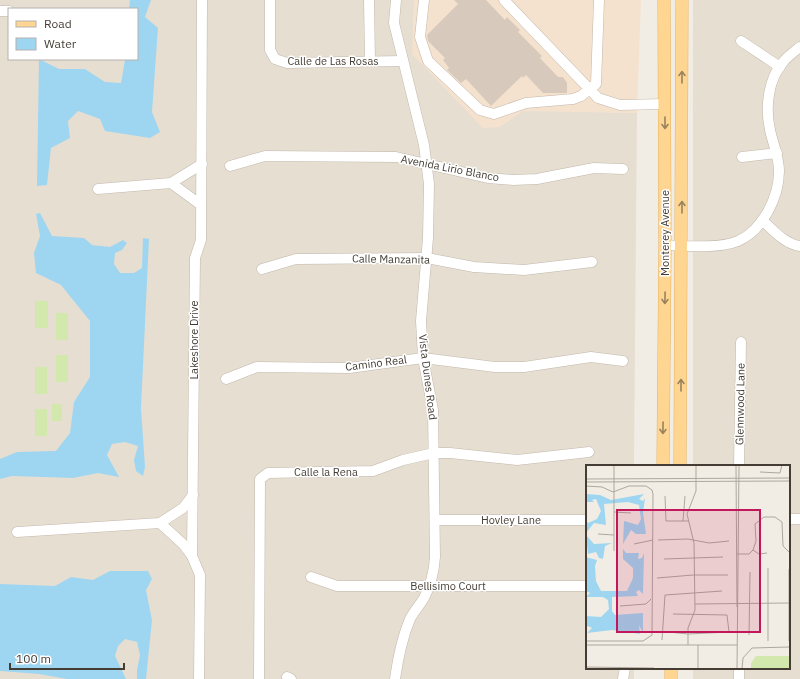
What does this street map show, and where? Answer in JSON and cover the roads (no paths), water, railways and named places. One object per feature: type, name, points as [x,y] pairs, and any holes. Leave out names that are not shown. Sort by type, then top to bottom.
[{"type":"main road","name":"Monterey Avenue","points":[[663,465],[665,245],[664,0]]},
{"type":"main road","name":"Monterey Avenue","points":[[680,465],[682,0]]},
{"type":"main road","points":[[671,669],[672,679]]},
{"type":"street","name":"Lakeshore Drive","points":[[199,679],[200,575],[192,556],[194,495],[195,258],[201,240],[202,0]]},
{"type":"street","name":"Calle de Las Rosas","points":[[270,0],[270,50],[275,59],[287,62],[402,61]]},
{"type":"street","points":[[369,0],[370,61]]},
{"type":"street","name":"Vista Dunes Road","points":[[395,679],[398,658],[405,633],[411,617],[424,599],[434,571],[435,520],[433,410],[423,358],[421,321],[427,258],[429,208],[426,163],[394,23],[396,0]]},
{"type":"street","points":[[424,0],[420,37],[428,61],[480,110],[494,114],[526,103],[573,99],[581,96],[596,84],[599,0]]},
{"type":"street","points":[[504,0],[598,98],[620,105],[665,104]]},
{"type":"street","points":[[741,41],[780,67]]},
{"type":"street","points":[[665,245],[682,246],[721,244],[738,241],[762,220],[771,208],[776,191],[779,171],[777,153],[769,129],[767,101],[774,78],[780,67],[784,61],[800,47]]},
{"type":"street","points":[[742,157],[777,153]]},
{"type":"street","name":"Avenida Lirio Blanco","points":[[230,166],[265,156],[396,157],[488,178],[513,180],[537,179],[594,168],[623,169]]},
{"type":"street","points":[[98,189],[171,183],[202,164]]},
{"type":"street","points":[[171,183],[201,206]]},
{"type":"street","points":[[762,220],[781,238],[800,246]]},
{"type":"street","name":"Calle Manzanita","points":[[262,269],[296,259],[427,258],[474,267],[524,270],[592,262]]},
{"type":"street","name":"Glennwood Lane","points":[[739,465],[741,342]]},
{"type":"street","name":"Camino Real","points":[[226,379],[257,367],[349,368],[423,358],[495,367],[524,367],[591,357],[623,361]]},
{"type":"street","name":"Calle la Rena","points":[[259,679],[260,479],[268,473],[373,472],[403,460],[434,453],[450,452],[517,460],[589,452]]},
{"type":"street","points":[[17,532],[160,523],[184,508],[194,495]]},
{"type":"street","points":[[790,520],[800,519]]},
{"type":"street","name":"Hovley Lane","points":[[435,520],[586,520]]},
{"type":"street","points":[[160,523],[183,544],[192,556]]},
{"type":"street","name":"Bellisimo Court","points":[[311,577],[337,586],[586,586]]},
{"type":"water","points":[[130,0],[151,0],[145,17],[158,28],[152,112],[160,132],[150,138],[105,131],[100,119],[78,111],[68,121],[70,138],[51,148],[47,185],[37,186],[39,60],[59,69],[85,69],[105,82],[121,83],[125,60],[138,60],[138,8],[129,8]]},
{"type":"water","points":[[40,213],[52,236],[84,238],[92,245],[110,247],[123,240],[127,243],[122,250],[115,253],[114,264],[120,273],[134,273],[142,268],[143,238],[149,239],[141,408],[145,467],[143,476],[136,471],[134,460],[138,446],[125,442],[112,444],[107,455],[119,477],[98,473],[73,478],[12,476],[0,479],[0,459],[17,452],[56,451],[70,433],[74,402],[90,377],[90,321],[61,285],[36,273],[34,253],[40,236],[36,214]]},
{"type":"water","points":[[110,571],[148,571],[152,579],[146,590],[152,620],[146,679],[137,679],[140,655],[137,642],[125,639],[118,646],[115,656],[126,679],[67,679],[39,674],[0,671],[0,584],[55,586],[71,577],[93,580]]}]
